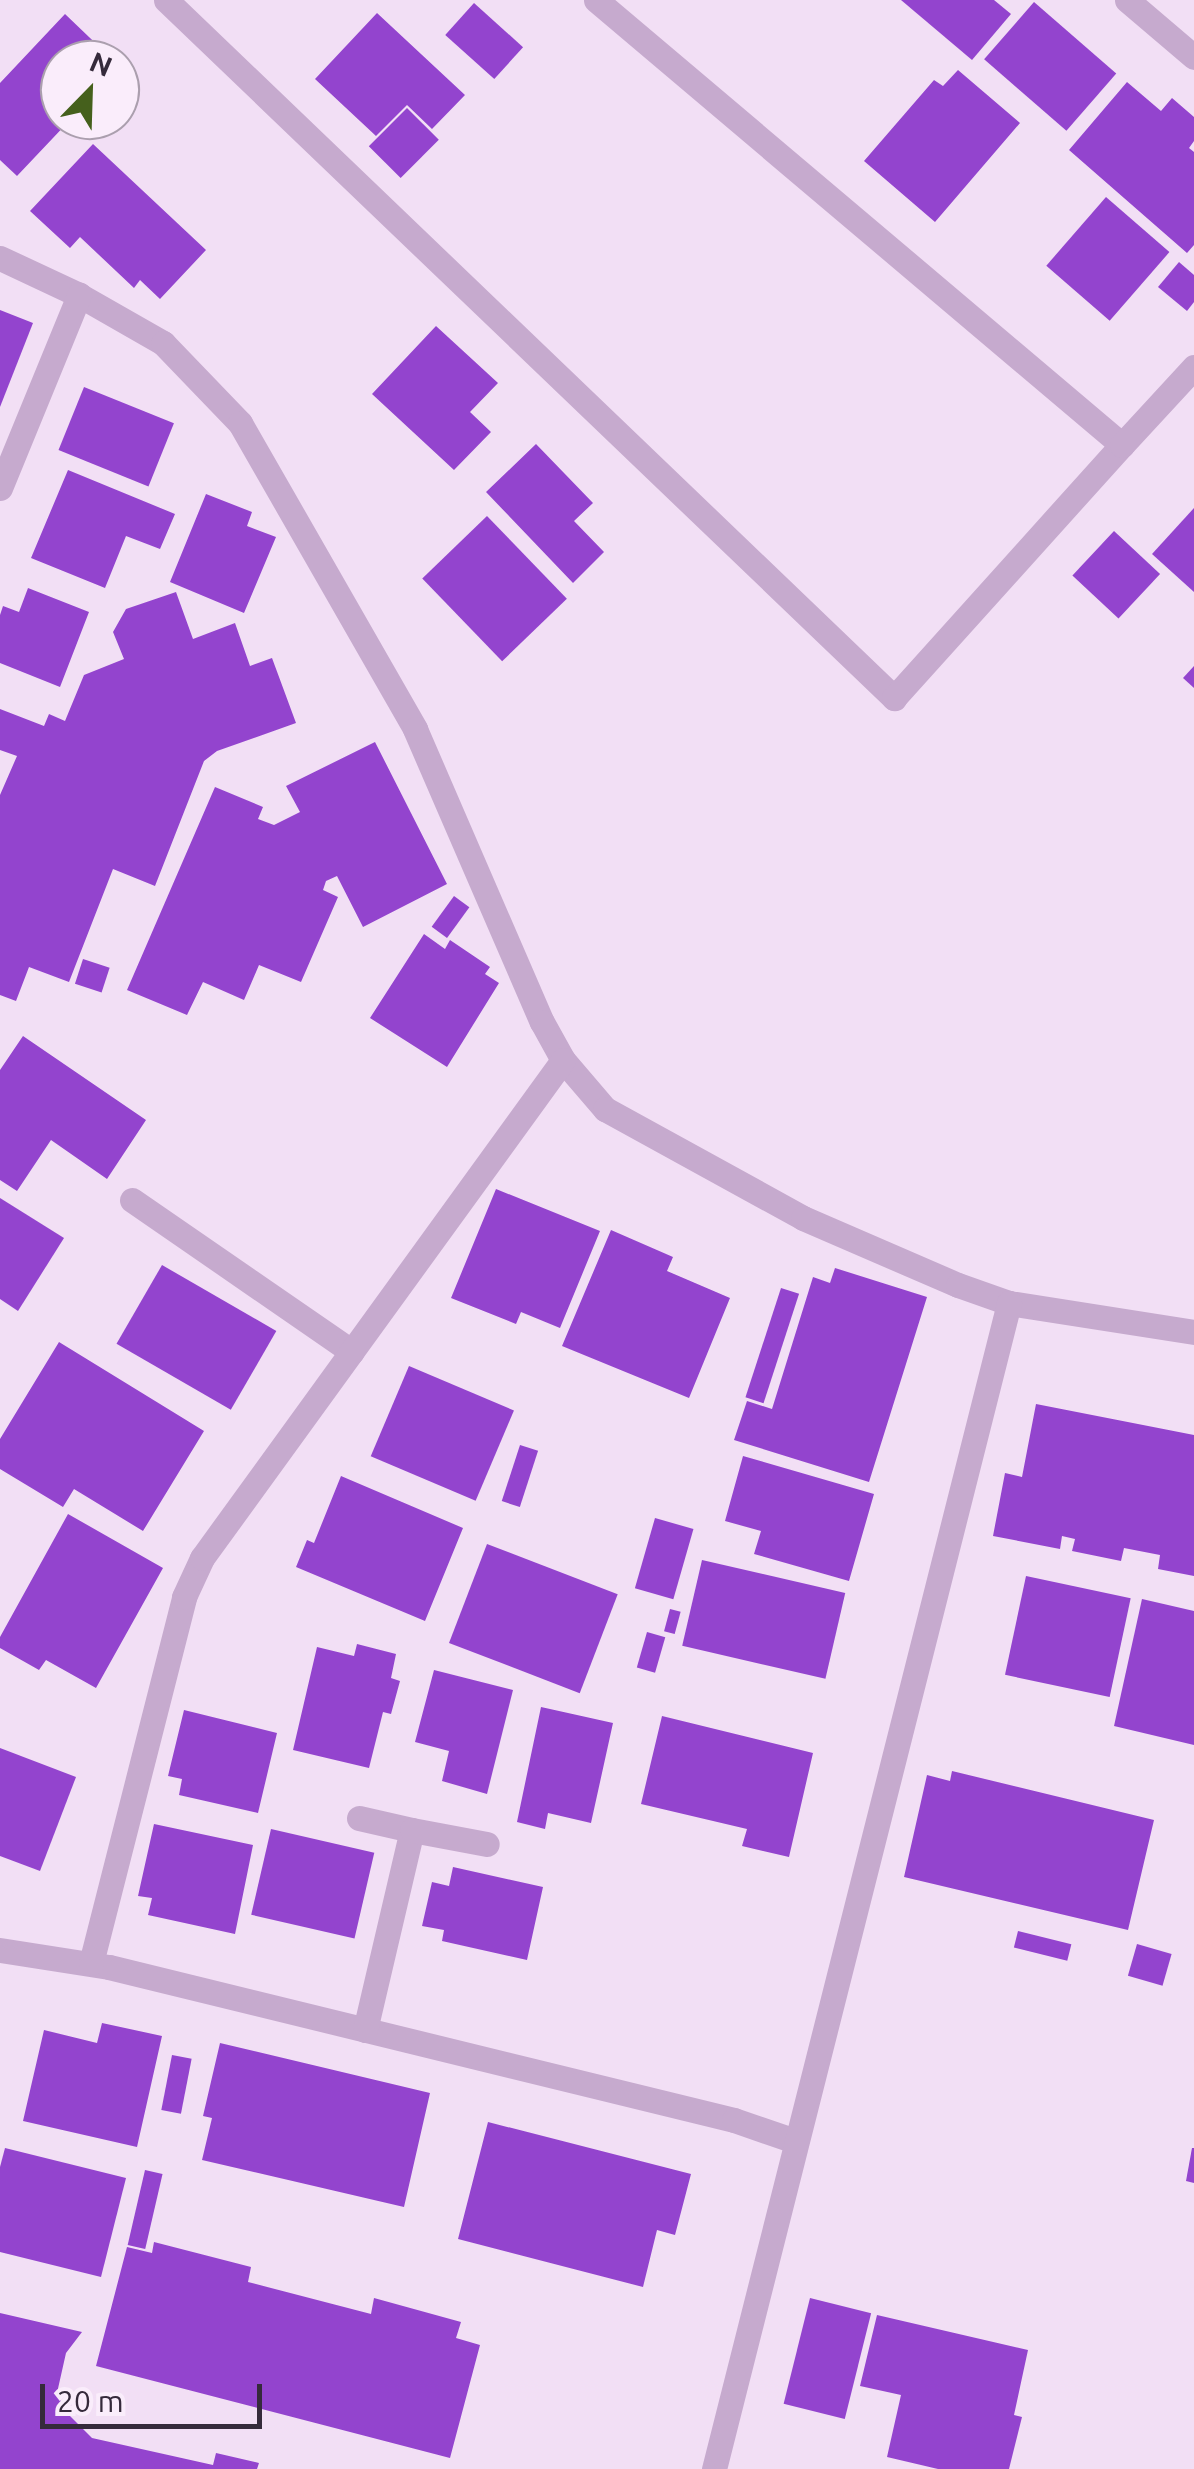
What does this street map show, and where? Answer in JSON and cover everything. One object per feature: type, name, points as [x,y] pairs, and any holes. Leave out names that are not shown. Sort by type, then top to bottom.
[{"type":"street","points":[[166,0],[894,698],[1194,367]]},
{"type":"street","points":[[596,0],[1122,445]]},
{"type":"street","points":[[1127,0],[1194,57]]},
{"type":"street","points":[[0,258],[80,295],[163,343],[240,423],[415,729],[562,1060],[605,1109],[658,1142],[803,1218],[1009,1303],[1194,1332]]},
{"type":"street","points":[[0,488],[80,295]]},
{"type":"street","points":[[91,1963],[184,1597],[202,1558],[562,1060]]},
{"type":"street","points":[[132,1200],[352,1352]]},
{"type":"street","points":[[714,2469],[1009,1303]]},
{"type":"street","points":[[360,1818],[487,1844]]},
{"type":"street","points":[[364,2030],[412,1830]]},
{"type":"street","points":[[0,1950],[91,1963],[734,2120],[795,2141]]},
{"type":"building","points":[[901,0],[994,0],[1011,14],[972,60]]},
{"type":"building","points":[[1034,2],[1116,74],[1066,131],[984,59]]},
{"type":"building","points":[[474,3],[523,47],[494,79],[445,35]]},
{"type":"building","points":[[377,13],[465,95],[432,129],[407,105],[376,136],[315,79]]},
{"type":"building","points":[[65,14],[92,40],[41,40]]},
{"type":"building","points":[[40,41],[40,140],[51,140],[17,176],[0,160],[0,83]]},
{"type":"building","points":[[958,70],[1020,123],[935,222],[864,161],[934,80],[943,86]]},
{"type":"building","points":[[1127,82],[1161,111],[1172,98],[1194,117],[1194,141],[1189,148],[1194,152],[1194,245],[1187,253],[1069,150]]},
{"type":"building","points":[[407,108],[439,140],[401,178],[369,146]]},
{"type":"building","points":[[93,144],[206,250],[160,299],[140,280],[134,288],[80,237],[70,248],[30,211]]},
{"type":"building","points":[[1106,197],[1169,252],[1110,321],[1046,266]]},
{"type":"building","points":[[1179,262],[1194,275],[1194,302],[1187,311],[1158,287]]},
{"type":"building","points":[[0,310],[33,323],[0,407]]},
{"type":"building","points":[[436,326],[498,383],[470,412],[491,432],[454,470],[372,394]]},
{"type":"building","points":[[84,387],[174,423],[148,486],[59,450]]},
{"type":"building","points":[[536,444],[593,503],[574,521],[604,552],[573,583],[486,492]]},
{"type":"building","points":[[68,470],[175,514],[160,549],[126,536],[105,588],[31,558]]},
{"type":"building","points":[[206,494],[252,512],[247,526],[276,537],[244,613],[170,582]]},
{"type":"building","points":[[1194,508],[1194,592],[1152,554]]},
{"type":"building","points":[[487,516],[567,599],[502,661],[422,579]]},
{"type":"building","points":[[1114,531],[1160,574],[1118,619],[1072,576]]},
{"type":"building","points":[[28,588],[89,612],[60,687],[0,663],[3,606],[19,612]]},
{"type":"building","points":[[176,592],[193,639],[235,623],[250,666],[272,658],[296,723],[217,751],[204,761],[155,886],[113,869],[69,982],[29,967],[16,1001],[0,995],[0,795],[17,756],[0,750],[0,709],[44,726],[49,714],[65,721],[84,675],[124,659],[113,632],[126,609]]},
{"type":"building","points":[[1194,666],[1194,688],[1183,678]]},
{"type":"building","points":[[375,742],[447,884],[363,927],[337,876],[326,881],[323,890],[338,897],[301,982],[259,965],[244,1000],[203,982],[187,1015],[127,990],[215,787],[263,807],[258,819],[274,825],[300,812],[286,786]]},
{"type":"building","points":[[454,896],[469,907],[447,938],[432,927]]},
{"type":"building","points":[[424,934],[445,949],[450,940],[490,967],[485,974],[499,983],[447,1067],[370,1018]]},
{"type":"building","points":[[83,959],[110,968],[102,992],[75,984]]},
{"type":"building","points":[[23,1036],[146,1120],[107,1179],[51,1140],[17,1191],[0,1180],[0,1070]]},
{"type":"building","points":[[496,1189],[600,1231],[560,1328],[521,1312],[516,1324],[451,1298]]},
{"type":"building","points":[[0,1198],[64,1238],[18,1311],[0,1299]]},
{"type":"building","points":[[611,1230],[673,1257],[667,1271],[730,1298],[689,1398],[562,1346]]},
{"type":"building","points":[[162,1265],[276,1331],[231,1410],[116,1344]]},
{"type":"building","points":[[835,1268],[927,1297],[869,1482],[734,1440],[747,1401],[772,1409],[813,1277],[830,1283]]},
{"type":"building","points":[[781,1288],[799,1294],[764,1403],[745,1397]]},
{"type":"building","points":[[59,1342],[204,1431],[143,1531],[74,1489],[63,1507],[0,1469],[0,1439]]},
{"type":"building","points":[[409,1366],[514,1411],[476,1501],[371,1456]]},
{"type":"building","points":[[1036,1404],[1194,1435],[1194,1576],[1158,1569],[1160,1555],[1124,1548],[1121,1561],[1072,1551],[1075,1539],[1062,1536],[1060,1549],[993,1536],[1005,1473],[1022,1477]]},
{"type":"building","points":[[520,1445],[538,1451],[520,1507],[502,1501]]},
{"type":"building","points":[[743,1456],[874,1494],[849,1581],[754,1554],[761,1531],[725,1521]]},
{"type":"building","points":[[341,1476],[463,1528],[425,1621],[296,1567],[307,1540],[314,1543]]},
{"type":"building","points":[[68,1514],[163,1568],[96,1688],[46,1660],[39,1670],[0,1648],[0,1637]]},
{"type":"building","points":[[655,1518],[693,1529],[673,1599],[635,1588]]},
{"type":"building","points":[[487,1544],[618,1594],[580,1693],[449,1643]]},
{"type":"building","points":[[702,1560],[845,1593],[825,1679],[682,1646]]},
{"type":"building","points":[[1026,1576],[1131,1598],[1110,1697],[1005,1675]]},
{"type":"building","points":[[1142,1599],[1194,1611],[1194,1745],[1114,1726]]},
{"type":"building","points":[[670,1609],[681,1612],[675,1634],[664,1631]]},
{"type":"building","points":[[647,1632],[665,1637],[655,1673],[637,1668]]},
{"type":"building","points":[[357,1644],[396,1654],[391,1678],[400,1681],[391,1714],[383,1712],[369,1768],[293,1750],[317,1647],[354,1656]]},
{"type":"building","points":[[434,1670],[513,1690],[487,1794],[442,1781],[449,1751],[415,1742]]},
{"type":"building","points":[[541,1707],[613,1723],[591,1823],[548,1813],[545,1829],[517,1822]]},
{"type":"building","points":[[184,1710],[277,1733],[258,1813],[179,1795],[182,1779],[168,1776]]},
{"type":"building","points":[[662,1716],[813,1753],[789,1857],[742,1846],[747,1829],[641,1804]]},
{"type":"building","points":[[0,1748],[76,1777],[40,1871],[0,1856]]},
{"type":"building","points":[[952,1771],[1154,1820],[1128,1930],[904,1877],[927,1775],[950,1781]]},
{"type":"building","points":[[154,1824],[253,1845],[235,1934],[148,1915],[152,1898],[138,1896]]},
{"type":"building","points":[[271,1829],[374,1853],[354,1939],[251,1915]]},
{"type":"building","points":[[453,1867],[543,1887],[527,1960],[442,1941],[444,1930],[422,1926],[432,1882],[449,1886]]},
{"type":"building","points":[[1018,1931],[1071,1944],[1067,1961],[1014,1947]]},
{"type":"building","points":[[1137,1944],[1172,1954],[1163,1986],[1128,1976]]},
{"type":"building","points":[[102,2023],[162,2036],[137,2147],[23,2121],[44,2030],[97,2043]]},
{"type":"building","points":[[220,2043],[430,2093],[404,2207],[202,2160],[212,2118],[203,2116]]},
{"type":"building","points":[[172,2055],[192,2059],[181,2114],[161,2110]]},
{"type":"building","points":[[488,2122],[691,2174],[675,2235],[657,2230],[643,2287],[458,2239]]},
{"type":"building","points":[[5,2148],[126,2178],[101,2277],[0,2252],[0,2167]]},
{"type":"building","points":[[1194,2148],[1194,2183],[1186,2181]]},
{"type":"building","points":[[145,2170],[163,2174],[145,2249],[128,2245]]},
{"type":"building","points":[[154,2242],[251,2267],[248,2282],[371,2314],[374,2298],[461,2322],[456,2338],[480,2345],[450,2458],[96,2366],[127,2247],[152,2253]]},
{"type":"building","points":[[810,2298],[871,2313],[845,2419],[784,2404]]},
{"type":"building","points":[[0,2313],[82,2332],[66,2353],[57,2393],[66,2412],[92,2438],[213,2465],[216,2453],[259,2463],[257,2469],[0,2469]]},
{"type":"building","points":[[877,2315],[1028,2350],[1014,2415],[1022,2417],[1009,2469],[938,2469],[887,2457],[901,2395],[860,2386]]}]
